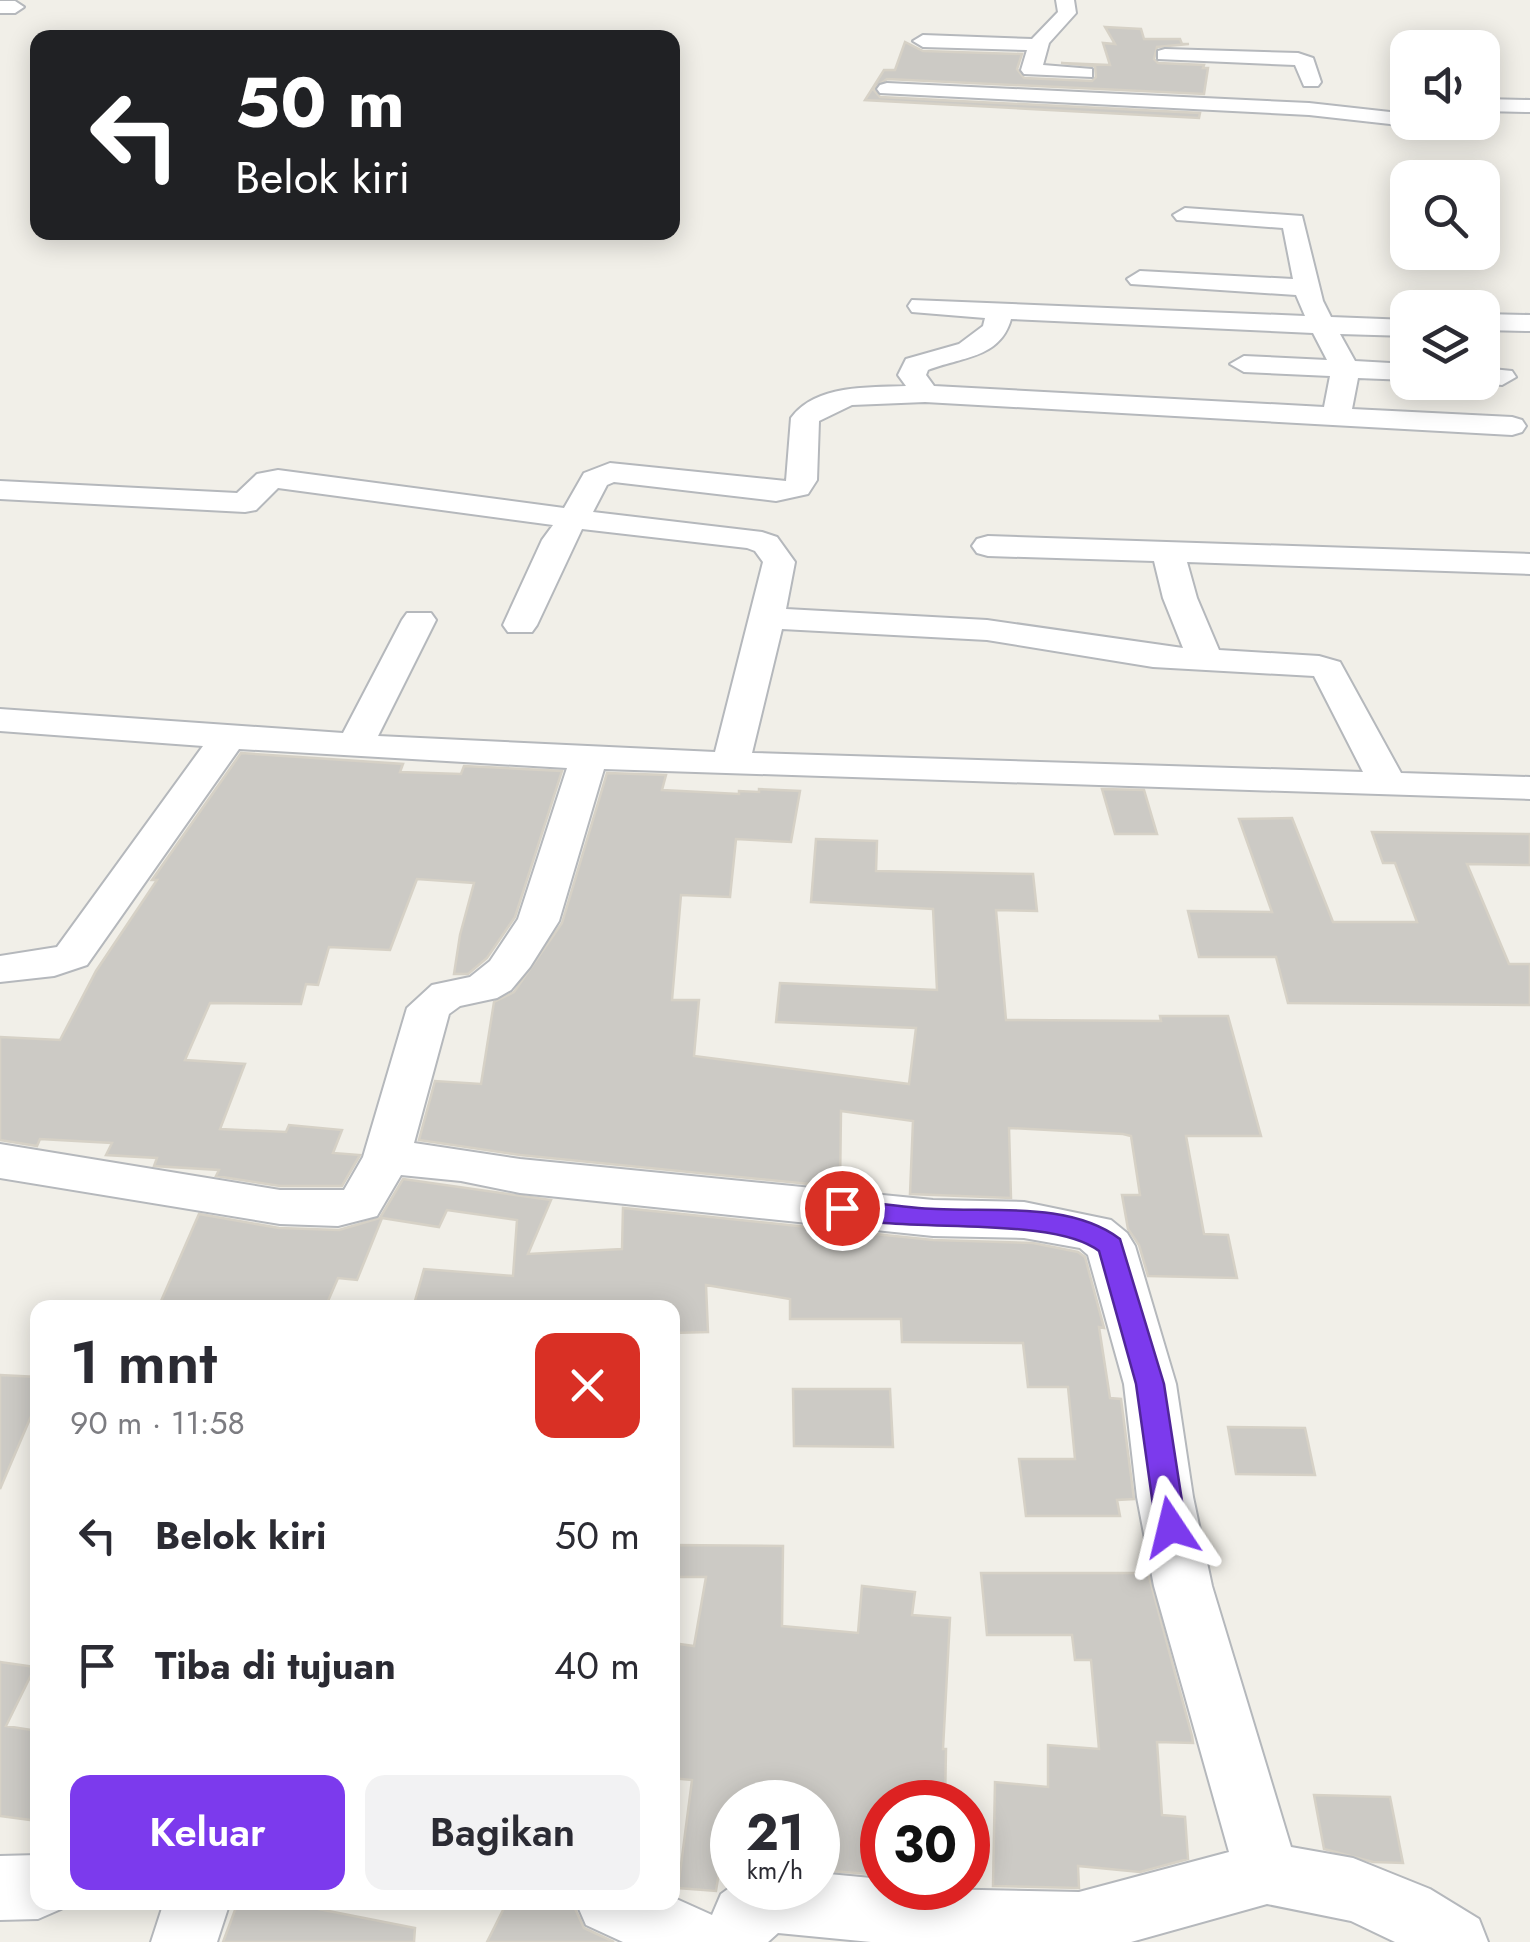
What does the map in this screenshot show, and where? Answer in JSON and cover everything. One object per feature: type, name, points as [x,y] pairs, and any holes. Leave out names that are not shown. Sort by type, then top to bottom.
[{"type":"street","points":[[1065,0],[1067,13],[1022,70],[1103,74]]},
{"type":"street","points":[[1158,27],[1166,55],[1155,76],[1161,102]]},
{"type":"street","points":[[923,40],[1038,45]]},
{"type":"street","points":[[1155,76],[1302,81],[1306,62],[1298,58],[1166,55]]},
{"type":"street","points":[[974,92],[980,69]]},
{"type":"street","points":[[887,89],[1309,109],[1390,102]]},
{"type":"street","points":[[1358,103],[1390,114]]},
{"type":"street","points":[[1500,111],[1530,109]]},
{"type":"street","points":[[1186,215],[1294,221],[1310,301],[1344,369],[1347,384],[1336,416]]},
{"type":"street","points":[[1140,279],[1308,288]]},
{"type":"street","points":[[921,306],[1390,327]]},
{"type":"street","points":[[925,394],[912,374],[916,365],[988,342],[999,328],[1000,311]]},
{"type":"street","points":[[1500,322],[1530,323]]},
{"type":"street","points":[[1244,364],[1390,371]]},
{"type":"street","points":[[520,625],[558,540],[595,478],[610,472],[790,491],[802,480],[804,418],[828,402],[852,397],[925,394],[1512,426]]},
{"type":"street","points":[[0,490],[244,503],[268,480],[278,479],[752,539],[766,544],[779,562],[730,764]]},
{"type":"street","points":[[988,546],[1530,564]]},
{"type":"street","points":[[1168,552],[1180,598],[1206,661]]},
{"type":"street","points":[[768,618],[1013,633],[1153,658],[1328,669],[1388,784]]},
{"type":"street","points":[[354,747],[420,620]]},
{"type":"street","points":[[0,720],[226,739],[590,759],[1530,788]]},
{"type":"street","points":[[0,969],[54,964],[72,956],[226,739]]},
{"type":"street","points":[[0,1161],[280,1207],[338,1209],[360,1204],[387,1157],[428,1008],[448,995],[482,988],[509,967],[516,950],[538,921],[590,759]]},
{"type":"street","points":[[387,1157],[461,1164],[520,1176],[933,1218],[1024,1220],[1094,1233],[1110,1246],[1150,1384],[1165,1497],[1184,1586],[1267,1873]]},
{"type":"street","points":[[734,1942],[744,1916],[769,1900],[964,1919],[1079,1924],[1267,1873],[1353,1890],[1407,1912],[1455,1942]]},
{"type":"street","points":[[0,1888],[30,1887]]},
{"type":"street","points":[[184,1942],[194,1910]]},
{"type":"street","points":[[627,1910],[697,1942]]},
{"type":"building","points":[[1105,27],[1141,29],[1144,39],[1180,39],[1182,44],[1189,44],[1157,47],[1154,59],[1158,63],[1204,65],[1208,68],[1204,94],[887,79],[873,89],[880,97],[1200,113],[1199,118],[865,100],[884,70],[895,70],[905,42],[923,51],[1022,54],[1017,69],[1024,78],[1092,81],[1096,77],[1095,66],[1061,63],[1110,65],[1103,43],[1115,44]]},
{"type":"building","points":[[241,753],[403,764],[400,772],[461,774],[464,766],[562,771],[515,917],[487,958],[468,974],[454,974],[474,883],[417,879],[390,950],[329,947],[318,985],[306,984],[301,1004],[210,1003],[185,1060],[245,1064],[220,1129],[286,1132],[289,1125],[342,1130],[333,1153],[360,1155],[342,1186],[280,1186],[216,1176],[219,1170],[154,1166],[157,1158],[106,1155],[112,1143],[40,1139],[37,1146],[0,1140],[0,1037],[60,1040],[96,971],[157,880],[152,880]]},
{"type":"building","points":[[607,773],[666,775],[662,790],[739,794],[759,789],[800,791],[791,842],[736,839],[730,897],[681,895],[672,1000],[699,1000],[694,1056],[909,1084],[916,1028],[776,1022],[780,983],[937,990],[933,909],[811,902],[816,839],[877,841],[876,871],[1033,874],[1037,911],[996,910],[1006,1020],[1161,1021],[1160,1016],[1228,1016],[1261,1136],[1186,1136],[1204,1234],[1228,1235],[1237,1278],[1148,1276],[1139,1245],[1128,1229],[1122,1195],[1140,1195],[1131,1136],[1123,1134],[1009,1128],[1011,1198],[910,1194],[913,1121],[841,1111],[840,1187],[520,1155],[419,1140],[435,1081],[481,1084],[494,1002],[514,992],[562,923]]},
{"type":"building","points":[[1102,789],[1144,790],[1157,834],[1115,834]]},
{"type":"building","points":[[1292,818],[1333,922],[1417,922],[1395,863],[1383,863],[1372,832],[1530,834],[1530,865],[1467,864],[1509,964],[1530,964],[1530,1005],[1288,1003],[1276,957],[1199,957],[1188,911],[1272,912],[1239,819]]},
{"type":"building","points":[[403,1179],[551,1200],[528,1254],[622,1249],[623,1208],[933,1240],[1033,1243],[1078,1252],[1085,1257],[1104,1328],[1099,1327],[1110,1398],[1121,1399],[1134,1499],[1117,1500],[1120,1516],[1026,1516],[1019,1459],[1075,1459],[1068,1387],[1028,1387],[1023,1343],[902,1342],[901,1319],[790,1319],[790,1299],[706,1285],[708,1332],[680,1333],[680,1300],[415,1300],[424,1269],[513,1276],[517,1220],[447,1210],[439,1227],[382,1218],[357,1280],[338,1278],[328,1300],[161,1300],[199,1214],[279,1228],[339,1230],[380,1218]]},
{"type":"building","points":[[0,1375],[30,1377],[30,1419],[0,1489]]},
{"type":"building","points":[[793,1389],[890,1389],[893,1447],[794,1446]]},
{"type":"building","points":[[1228,1427],[1305,1428],[1315,1475],[1236,1474]]},
{"type":"building","points":[[680,1545],[783,1546],[782,1626],[858,1633],[862,1586],[915,1592],[912,1615],[950,1618],[943,1749],[945,1780],[860,1780],[860,1873],[840,1872],[840,1780],[710,1780],[710,1891],[680,1888],[692,1780],[680,1779],[680,1644],[694,1646],[706,1577],[680,1577]]},
{"type":"building","points":[[981,1573],[1148,1573],[1193,1743],[1157,1742],[1162,1815],[1185,1817],[1188,1859],[1140,1872],[1078,1866],[1079,1888],[993,1886],[995,1782],[1048,1787],[1048,1745],[1099,1749],[1091,1660],[1075,1660],[1072,1635],[987,1635]]},
{"type":"building","points":[[0,1662],[30,1666],[30,1677],[6,1726],[30,1730],[30,1820],[0,1816]]},
{"type":"building","points":[[1314,1795],[1390,1797],[1403,1863],[1373,1862],[1324,1849]]},
{"type":"building","points":[[235,1910],[324,1910],[415,1928],[414,1942],[223,1942]]},
{"type":"building","points":[[503,1910],[576,1910],[584,1928],[614,1942],[487,1942]]},
{"type":"route","points":[[842,1208],[933,1218],[1024,1220],[1094,1233],[1110,1246],[1150,1384],[1171,1527]]}]
